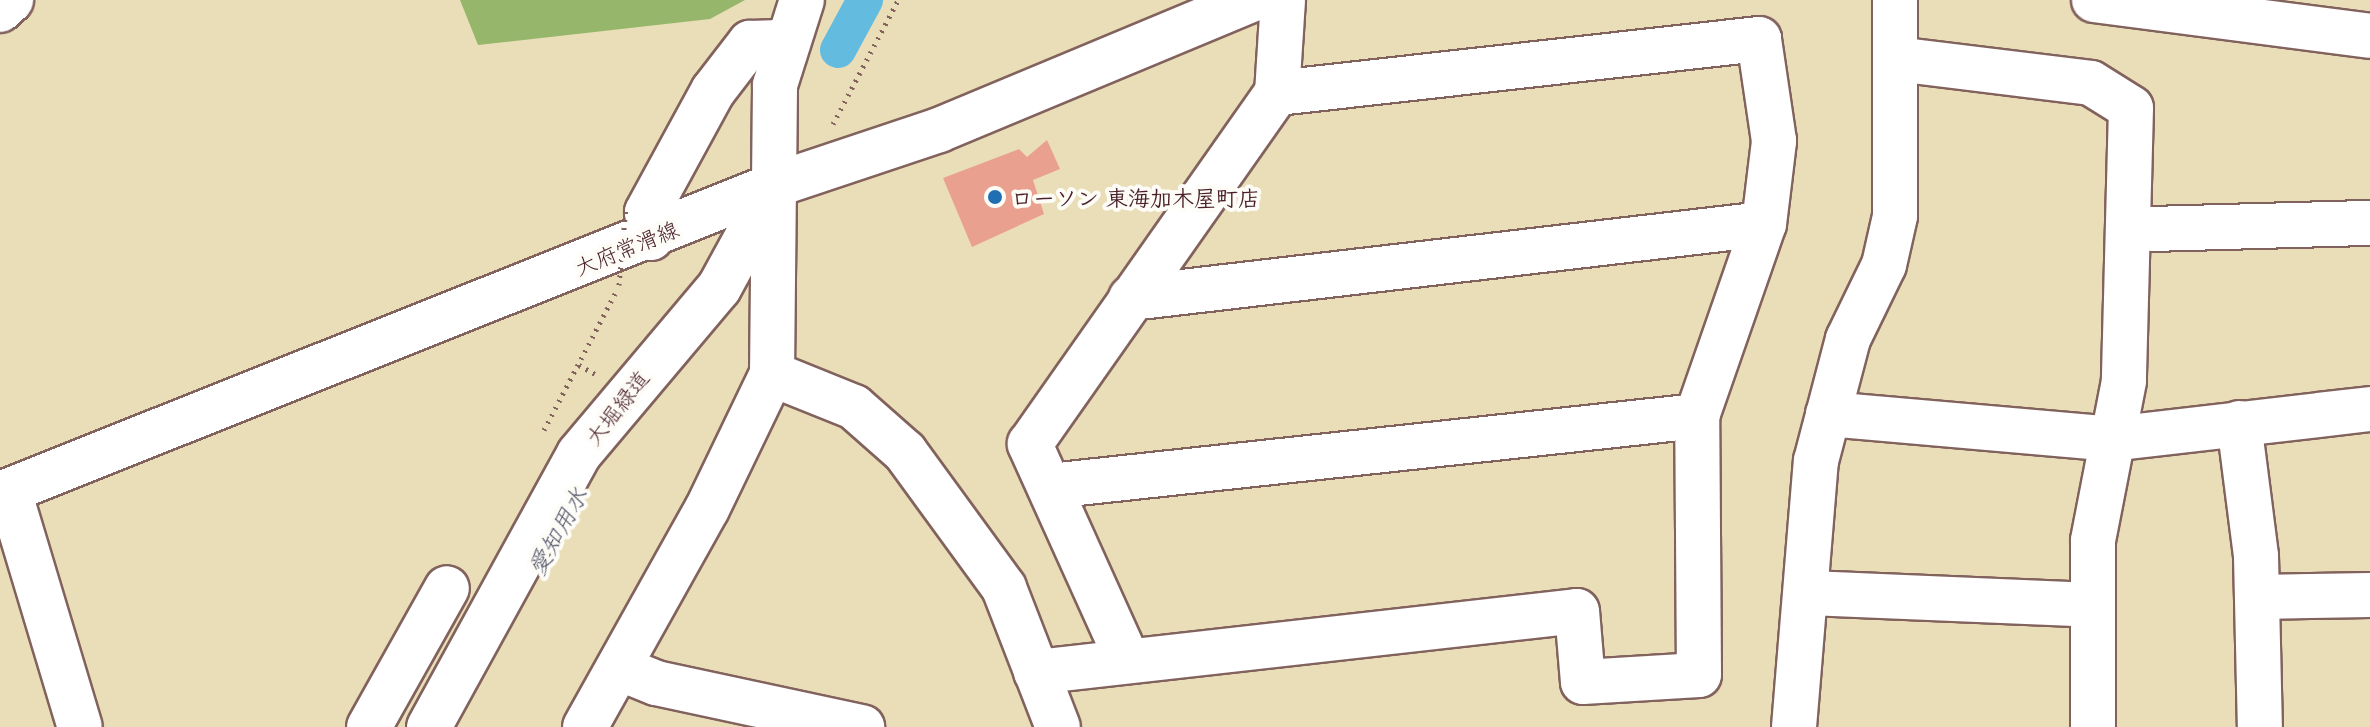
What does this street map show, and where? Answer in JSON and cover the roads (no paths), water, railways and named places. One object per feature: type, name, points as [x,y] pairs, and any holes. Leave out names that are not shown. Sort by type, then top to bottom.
[{"type":"street","points":[[0,10],[11,0]]},
{"type":"street","points":[[585,727],[619,668],[772,374],[775,85],[802,0]]},
{"type":"street","name":"大府常滑線","points":[[5,493],[639,222],[775,185],[939,130],[1252,0]]},
{"type":"street","points":[[1126,657],[1030,444],[1277,93],[1283,0]]},
{"type":"street","points":[[1794,727],[1809,593],[1808,511],[1828,414],[1895,216],[1895,0]]},
{"type":"street","points":[[2094,0],[2164,4],[2370,36]]},
{"type":"street","points":[[1036,672],[1126,657],[1577,611],[1583,682],[1699,675],[1697,416],[1764,224],[1774,141],[1759,39],[1277,93]]},
{"type":"street","points":[[639,222],[713,91],[750,43],[787,42]]},
{"type":"street","points":[[1896,59],[2091,83],[2131,108],[2124,381],[2096,515],[2093,727]]},
{"type":"street","name":"大堀緑道","points":[[429,727],[579,454],[719,288],[775,185]]},
{"type":"street","points":[[2151,229],[2370,223]]},
{"type":"street","points":[[1131,298],[1764,224]]},
{"type":"street","points":[[772,374],[854,407],[905,452],[1004,588],[1058,727]]},
{"type":"street","points":[[1828,414],[2111,439],[2370,409]]},
{"type":"street","points":[[1050,486],[1697,416]]},
{"type":"street","points":[[2239,423],[2257,597],[2260,727]]},
{"type":"street","points":[[5,493],[71,725]]},
{"type":"street","points":[[369,727],[447,588]]},
{"type":"street","points":[[1809,593],[2093,605]]},
{"type":"street","points":[[2257,597],[2370,595]]},
{"type":"street","points":[[619,668],[656,683],[862,727]]},
{"type":"waterway","name":"愛知用水","points":[[838,50],[865,0]]},
{"type":"place","name":"ローソン 東海加木屋町店","points":[[995,197]]}]
